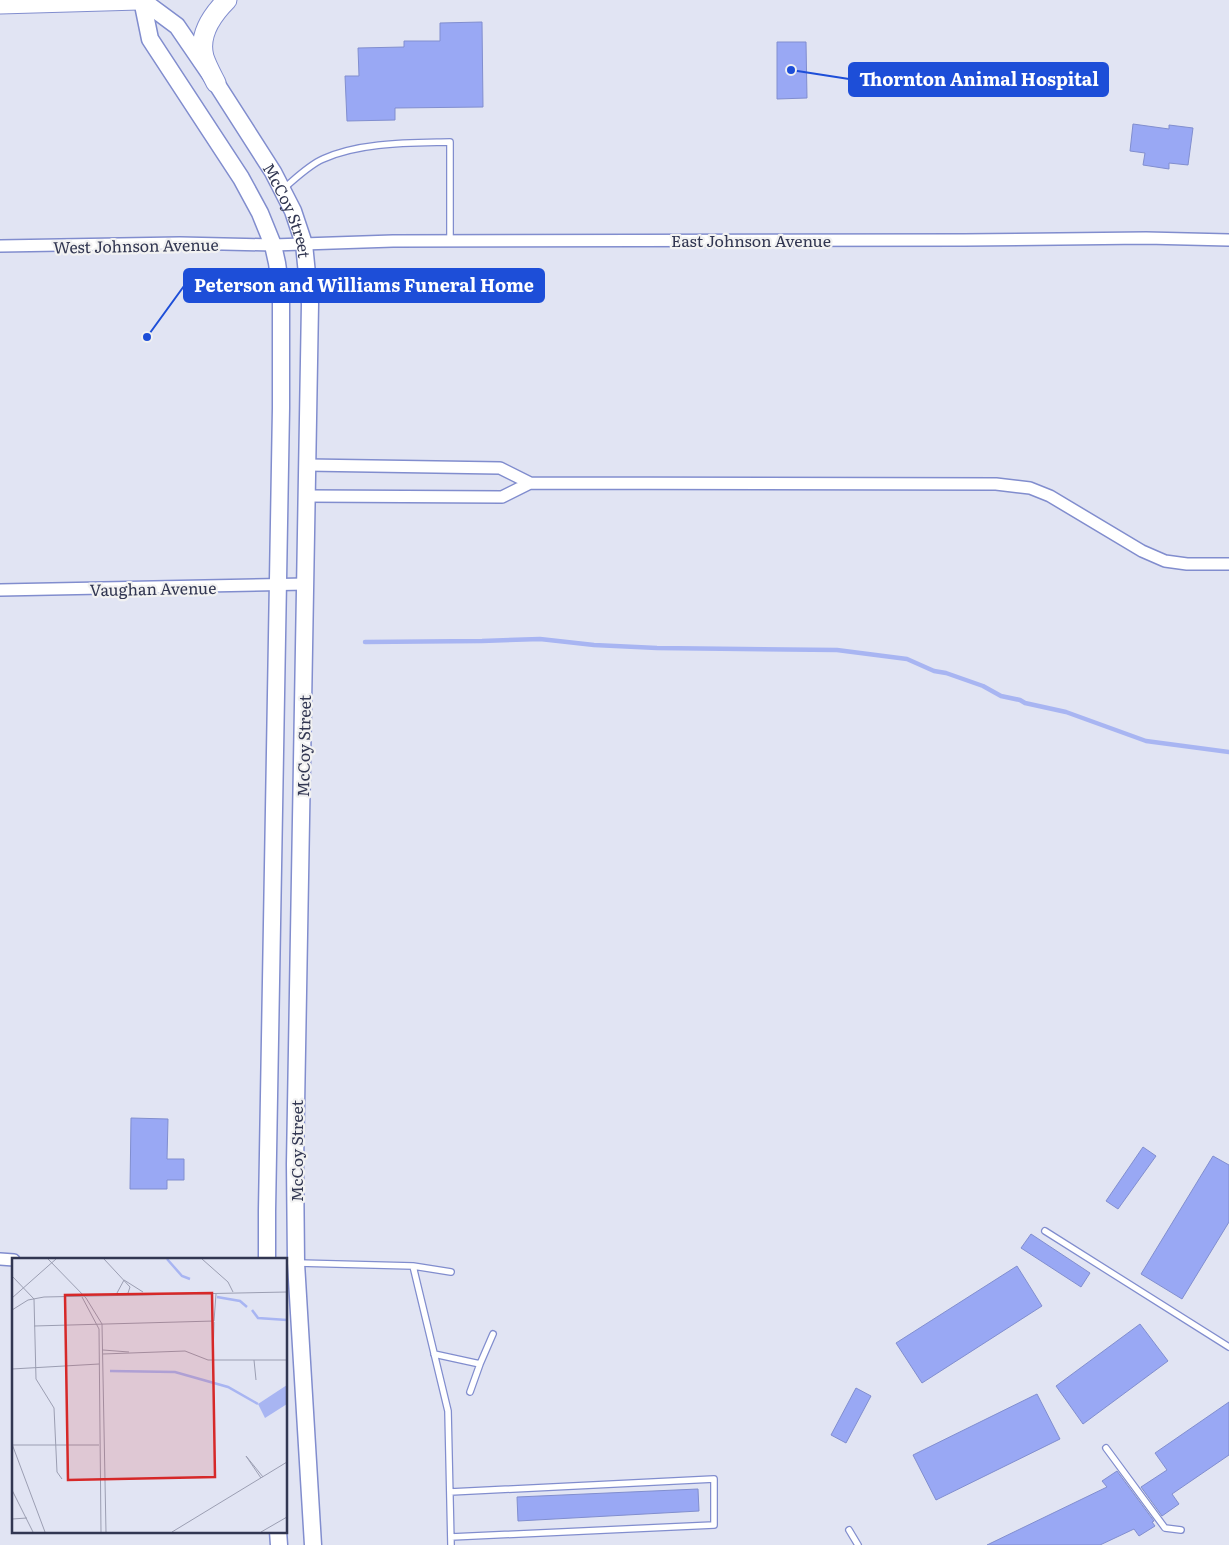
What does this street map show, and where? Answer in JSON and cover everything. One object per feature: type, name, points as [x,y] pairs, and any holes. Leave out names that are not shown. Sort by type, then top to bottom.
[{"type":"main road","points":[[0,4],[140,0]]},
{"type":"main road","points":[[216,83],[204,57],[203,41],[208,24],[216,11],[227,0]]},
{"type":"street","name":"McCoy Street","points":[[267,1258],[266,1211],[278,583],[281,291],[278,263],[260,213],[241,178],[150,39],[142,0],[177,26],[216,83],[282,190],[293,211],[304,244],[310,304],[308,465],[295,1164],[291,1263],[313,1545]]},
{"type":"street","name":"East Johnson Avenue","points":[[273,245],[393,241],[1146,238],[1229,240]]},
{"type":"street","name":"West Johnson Avenue","points":[[0,246],[180,243],[273,245]]},
{"type":"street","points":[[308,465],[500,468],[530,483],[996,484],[1030,488],[1050,496],[1142,551],[1165,561],[1188,564],[1229,564]]},
{"type":"street","points":[[307,496],[502,497],[530,483]]},
{"type":"street","name":"Vaughan Avenue","points":[[0,590],[202,587],[278,583],[306,584]]},
{"type":"street","points":[[278,1532],[279,1545]]},
{"type":"lane","points":[[282,190],[323,159],[352,150],[388,144],[450,142],[450,241]]},
{"type":"lane","points":[[1045,1231],[1229,1347]]},
{"type":"lane","points":[[291,1263],[414,1266],[452,1272]]},
{"type":"lane","points":[[414,1266],[448,1411],[451,1545]]},
{"type":"lane","points":[[470,1392],[492,1334]]},
{"type":"lane","points":[[434,1354],[480,1364]]},
{"type":"lane","points":[[1106,1448],[1165,1528],[1181,1530]]},
{"type":"lane","points":[[450,1492],[714,1479],[714,1525],[451,1537]]},
{"type":"lane","points":[[849,1530],[858,1545]]},
{"type":"building","points":[[482,22],[483,107],[395,108],[395,120],[347,121],[345,76],[359,76],[358,48],[404,47],[404,41],[440,41],[440,23]]},
{"type":"building","points":[[777,42],[806,42],[807,98],[777,99]]},
{"type":"building","points":[[1133,124],[1169,129],[1169,125],[1193,128],[1188,165],[1169,163],[1169,169],[1143,165],[1145,153],[1130,151]]},
{"type":"building","points":[[131,1118],[168,1119],[167,1159],[184,1159],[184,1180],[167,1180],[167,1189],[130,1189]]},
{"type":"building","points":[[1143,1147],[1156,1156],[1118,1209],[1106,1201]]},
{"type":"building","points":[[1213,1156],[1229,1165],[1229,1222],[1182,1299],[1141,1274]]},
{"type":"building","points":[[1031,1234],[1090,1273],[1081,1287],[1021,1248]]},
{"type":"building","points":[[1017,1266],[1042,1306],[922,1383],[896,1343]]},
{"type":"building","points":[[1140,1324],[1168,1361],[1083,1424],[1056,1386]]},
{"type":"building","points":[[856,1388],[871,1396],[846,1443],[831,1435]]},
{"type":"building","points":[[1037,1394],[1060,1439],[936,1500],[913,1455]]},
{"type":"building","points":[[1229,1402],[1229,1455],[1172,1494],[1179,1504],[1162,1516],[1141,1487],[1167,1470],[1155,1453]]},
{"type":"building","points":[[1117,1471],[1154,1521],[1152,1522],[1155,1526],[1139,1536],[1134,1529],[1100,1545],[987,1545],[1107,1487],[1102,1481]]},
{"type":"building","points":[[698,1489],[699,1511],[518,1521],[517,1497]]},
{"type":"waterway","points":[[365,642],[540,639],[594,645],[657,648],[837,650],[907,659],[934,671],[946,673],[983,686],[1001,696],[1066,712],[1146,741],[1229,752]]},
{"type":"place","name":"Thornton Animal Hospital","points":[[791,70]]},
{"type":"place","name":"Peterson and Williams Funeral Home","points":[[147,337]]}]
